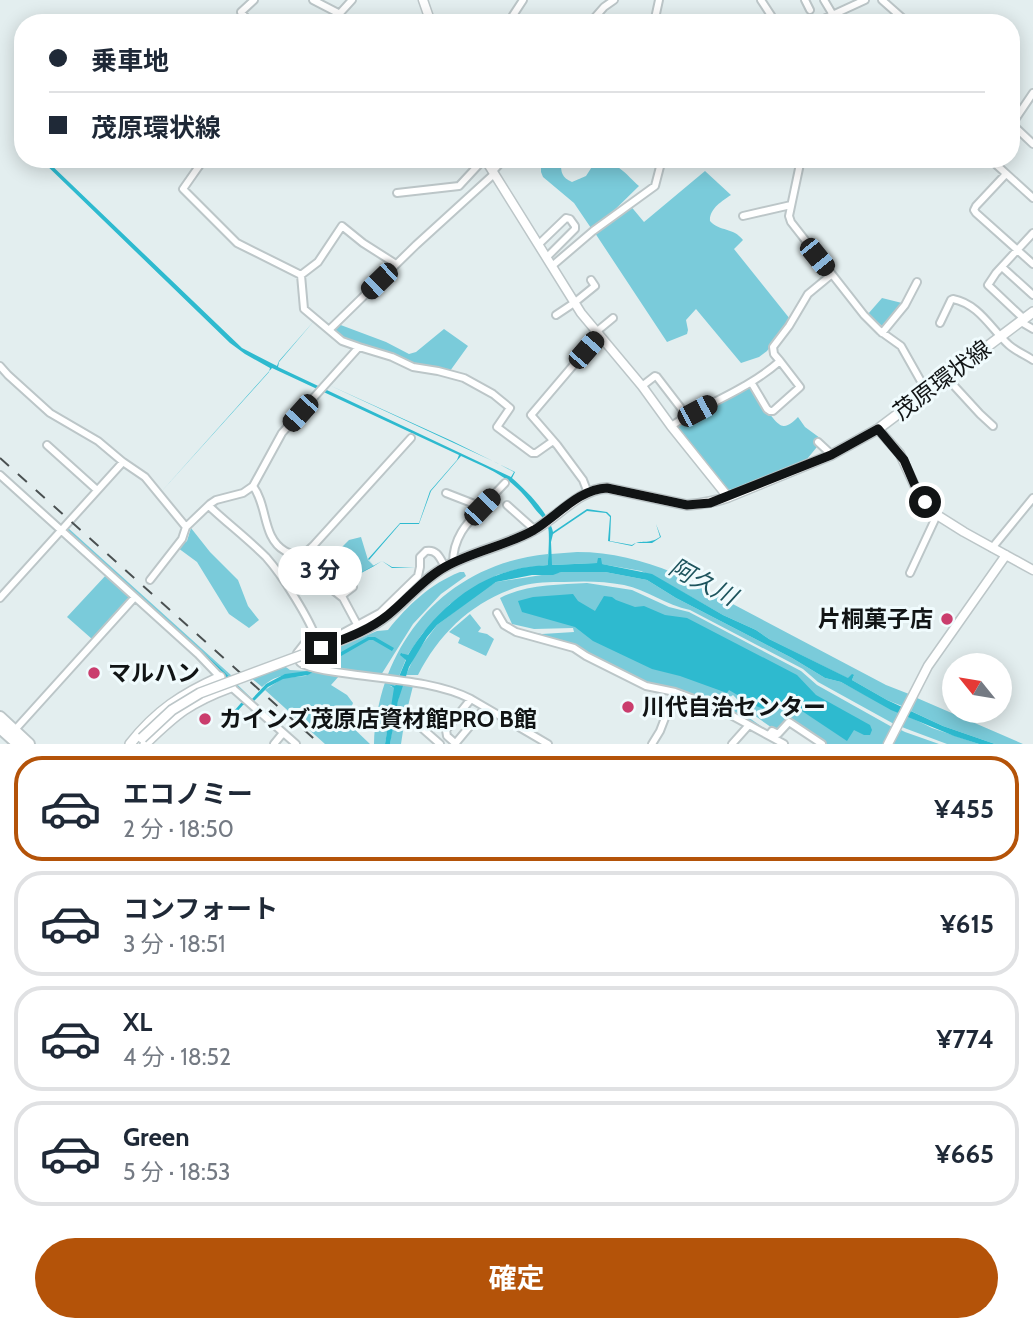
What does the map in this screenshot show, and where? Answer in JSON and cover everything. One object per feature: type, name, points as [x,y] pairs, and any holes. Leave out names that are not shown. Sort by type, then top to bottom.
[{"type":"highway","points":[[0,718],[18,744]]},
{"type":"highway","points":[[8,731],[29,744]]},
{"type":"main road","name":"茂原環状線","points":[[587,493],[597,488],[607,488],[687,505],[710,503],[832,455],[878,429],[1033,312]]},
{"type":"main road","points":[[141,742],[172,710],[200,693],[319,644],[358,634],[379,622],[422,584],[449,565],[534,530],[587,493]]},
{"type":"main road","points":[[130,744],[150,721],[170,704],[220,677]]},
{"type":"main road","points":[[141,742],[191,704],[231,687]]},
{"type":"street","points":[[243,14],[242,12],[254,0]]},
{"type":"street","points":[[313,0],[340,14],[352,0]]},
{"type":"street","points":[[598,14],[614,0]]},
{"type":"street","points":[[804,0],[810,10]]},
{"type":"street","points":[[841,14],[865,0]]},
{"type":"street","points":[[882,0],[898,14]]},
{"type":"street","points":[[1020,112],[1033,93]]},
{"type":"street","points":[[1020,132],[1033,144]]},
{"type":"street","points":[[198,168],[183,189],[237,243],[302,275]]},
{"type":"street","points":[[397,193],[459,186],[476,168]]},
{"type":"street","points":[[490,168],[574,303],[728,497]]},
{"type":"street","points":[[329,330],[497,168]]},
{"type":"street","points":[[552,266],[593,231],[655,186],[660,168]]},
{"type":"street","points":[[799,168],[790,222],[864,315],[901,346],[927,392]]},
{"type":"street","points":[[1000,168],[1033,198]]},
{"type":"street","points":[[1006,174],[974,209],[1033,264]]},
{"type":"street","points":[[743,216],[791,205]]},
{"type":"street","points":[[539,244],[566,218],[575,226],[547,257]]},
{"type":"street","points":[[302,275],[318,262],[342,226],[396,264]]},
{"type":"street","points":[[1033,233],[988,285],[1033,330]]},
{"type":"street","points":[[1002,267],[1033,295]]},
{"type":"street","points":[[302,275],[303,309],[344,343],[395,358],[413,368],[464,378],[493,394],[510,408],[497,427],[532,453],[537,453],[553,441]]},
{"type":"street","points":[[751,382],[769,411],[773,411],[800,387],[774,354],[773,347],[789,327],[808,294],[831,275]]},
{"type":"street","points":[[556,315],[595,286],[591,280]]},
{"type":"street","points":[[882,332],[905,305],[917,282]]},
{"type":"street","points":[[940,323],[951,300],[956,299],[978,312],[1009,344],[1033,360]]},
{"type":"street","points":[[587,493],[583,480],[531,415],[597,333],[613,318]]},
{"type":"street","points":[[150,580],[182,539],[186,527],[209,506],[216,500],[243,493],[253,486],[280,436],[359,347]]},
{"type":"street","points":[[671,426],[751,382],[780,361]]},
{"type":"street","points":[[0,366],[50,413],[98,441],[145,477],[186,527]]},
{"type":"street","points":[[642,386],[657,377],[687,416]]},
{"type":"street","points":[[946,377],[993,426]]},
{"type":"street","points":[[878,429],[900,454],[919,495],[937,515],[992,548],[1032,566]]},
{"type":"street","points":[[304,555],[411,438]]},
{"type":"street","points":[[818,442],[832,455]]},
{"type":"street","points":[[47,445],[97,490]]},
{"type":"street","points":[[0,598],[123,462]]},
{"type":"street","points":[[0,475],[296,744]]},
{"type":"street","points":[[505,483],[462,529],[449,565],[434,551],[426,551],[420,557],[420,571],[415,580],[380,613],[319,644],[304,644],[299,649],[298,659],[303,665],[323,670],[415,683],[458,693],[548,744]]},
{"type":"street","points":[[253,486],[259,496],[270,537],[285,551],[304,555],[317,563],[329,587],[341,596],[358,626]]},
{"type":"street","points":[[446,493],[482,507]]},
{"type":"street","points":[[992,548],[1033,498]]},
{"type":"street","points":[[507,505],[534,530]]},
{"type":"street","points":[[209,506],[267,558],[313,628],[319,644]]},
{"type":"street","points":[[910,573],[937,515]]},
{"type":"street","points":[[888,744],[937,652],[1006,555]]},
{"type":"street","points":[[341,596],[353,587]]},
{"type":"street","points":[[8,731],[135,597]]},
{"type":"street","points":[[498,613],[504,625],[516,632],[573,648],[646,686],[675,692],[718,708],[784,744]]},
{"type":"street","points":[[652,744],[675,692]]},
{"type":"street","points":[[471,699],[446,730],[447,736],[455,744],[485,708]]},
{"type":"street","points":[[407,718],[439,744]]},
{"type":"street","points":[[769,735],[772,731],[778,734],[789,722],[822,744]]},
{"type":"street","points":[[732,744],[749,725]]},
{"type":"street","points":[[274,744],[283,733]]},
{"type":"shaded area","points":[[49,168],[54,168],[242,348],[277,366],[279,361],[314,321],[279,362],[278,367],[511,477],[514,472],[501,465],[515,472],[512,478],[542,510],[553,532],[587,509],[607,512],[611,516],[610,541],[632,545],[636,543],[632,546],[608,541],[610,517],[606,513],[587,511],[553,534],[552,565],[597,563],[598,558],[601,558],[602,564],[652,574],[769,639],[848,678],[854,675],[852,680],[887,700],[943,726],[995,744],[979,744],[954,736],[891,710],[841,682],[825,678],[647,580],[605,572],[561,572],[496,582],[437,625],[409,667],[398,701],[390,744],[385,744],[394,688],[390,685],[395,686],[406,660],[401,653],[408,655],[427,628],[451,603],[479,584],[515,570],[548,565],[548,527],[519,489],[493,471],[461,456],[431,491],[419,524],[400,524],[369,560],[374,566],[368,559],[400,523],[419,523],[430,491],[459,455],[272,368],[269,371],[270,368],[230,343]]},
{"type":"shaded area","points":[[541,168],[561,168],[563,175],[572,182],[586,176],[591,168],[620,168],[639,186],[593,231],[574,203],[543,177]]},
{"type":"shaded area","points":[[705,171],[731,195],[714,209],[710,221],[743,240],[734,249],[790,319],[767,351],[741,363],[696,309],[686,320],[687,334],[667,342],[595,233],[629,204],[644,222]]},
{"type":"shaded area","points":[[882,298],[902,303],[882,326],[868,314]]},
{"type":"shaded area","points":[[338,324],[386,342],[409,354],[416,352],[444,329],[468,346],[450,371],[404,363],[340,337],[333,331]]},
{"type":"shaded area","points":[[269,371],[269,372],[161,492]]},
{"type":"shaded area","points":[[751,382],[775,421],[784,426],[798,417],[821,442],[803,464],[727,490],[671,426]]},
{"type":"shaded area","points":[[329,385],[452,441],[492,461]]},
{"type":"shaded area","points":[[656,524],[661,537],[652,543],[636,543],[660,537]]},
{"type":"shaded area","points":[[67,527],[232,676],[225,678],[208,658],[66,530]]},
{"type":"shaded area","points":[[191,528],[238,580],[248,606],[259,620],[249,628],[229,614],[197,562],[178,548],[187,541]]},
{"type":"shaded area","points":[[67,530],[252,699],[266,684],[285,674],[308,671],[368,637],[375,637],[394,648],[392,651],[369,640],[308,675],[283,679],[268,687],[254,701],[301,744],[253,702],[243,705],[225,725],[223,724],[241,703],[250,699]]},
{"type":"shaded area","points":[[361,537],[368,560],[374,566],[333,588],[322,567],[349,540]]},
{"type":"shaded area","points":[[577,552],[627,558],[674,573],[886,685],[909,694],[902,706],[887,700],[852,680],[854,675],[849,679],[641,571],[601,564],[601,559],[597,563],[551,565],[551,554]]},
{"type":"shaded area","points":[[548,554],[548,565],[497,575],[450,604],[422,634],[407,656],[402,653],[406,659],[395,686],[390,686],[395,688],[385,744],[374,744],[378,708],[388,674],[404,643],[424,615],[449,592],[478,574],[511,561]]},
{"type":"shaded area","points":[[464,572],[466,576],[441,594],[413,624],[381,675],[316,665],[308,660],[377,631],[388,630],[420,596]]},
{"type":"shaded area","points":[[561,572],[605,572],[647,580],[825,678],[841,682],[899,713],[894,724],[818,682],[803,669],[690,610],[632,587],[602,582],[537,583],[504,592],[460,620],[437,645],[418,675],[406,675],[416,653],[437,625],[482,591],[496,582]]},
{"type":"shaded area","points":[[107,574],[129,599],[92,639],[67,617]]},
{"type":"shaded area","points":[[587,583],[632,590],[669,607],[689,612],[801,671],[817,685],[892,727],[885,744],[826,744],[787,719],[778,731],[754,715],[733,695],[730,697],[748,717],[768,731],[720,705],[675,689],[648,683],[576,645],[524,631],[542,634],[574,632],[573,628],[534,629],[512,624],[500,598],[531,588]]},
{"type":"shaded area","points":[[573,594],[578,601],[595,611],[604,596],[635,607],[644,606],[665,615],[687,618],[797,675],[816,695],[870,725],[870,735],[854,730],[847,741],[784,699],[774,713],[729,690],[727,693],[652,669],[593,641],[575,627],[522,612],[518,601]]},
{"type":"shaded area","points":[[470,614],[481,628],[478,632],[494,639],[486,656],[458,643],[460,638],[449,632]]},
{"type":"shaded area","points":[[283,665],[290,670],[309,671],[280,676],[262,687],[250,677]]},
{"type":"shaded area","points":[[315,671],[340,675],[331,685],[347,695],[353,703],[343,722],[349,724],[370,744],[325,744],[265,690],[283,678],[305,676]]},
{"type":"shaded area","points":[[402,684],[413,686],[401,744],[390,744],[394,717]]},
{"type":"shaded area","points":[[917,698],[942,709],[942,723],[975,723],[1023,744],[995,744],[943,726],[911,711]]},
{"type":"shaded area","points":[[908,716],[932,728],[979,744],[947,744],[902,727]]},
{"type":"shaded area","points":[[901,730],[905,732],[939,744],[893,744]]},
{"type":"railway","points":[[0,458],[320,744]]},
{"type":"place","name":"片桐菓子店","points":[[947,619]]},
{"type":"place","name":"マルハン","points":[[94,673]]},
{"type":"place","name":"川代自治センター","points":[[628,707]]},
{"type":"place","name":"カインズ茂原店資材館PRO B館","points":[[205,719]]},
{"type":"route","points":[[321,648],[358,634],[379,622],[445,567],[534,530],[597,488],[687,505],[710,503],[831,455],[878,429],[904,460],[919,495],[925,502]]},
{"type":"water label","name":"阿久川","points":[[703,582]]}]
